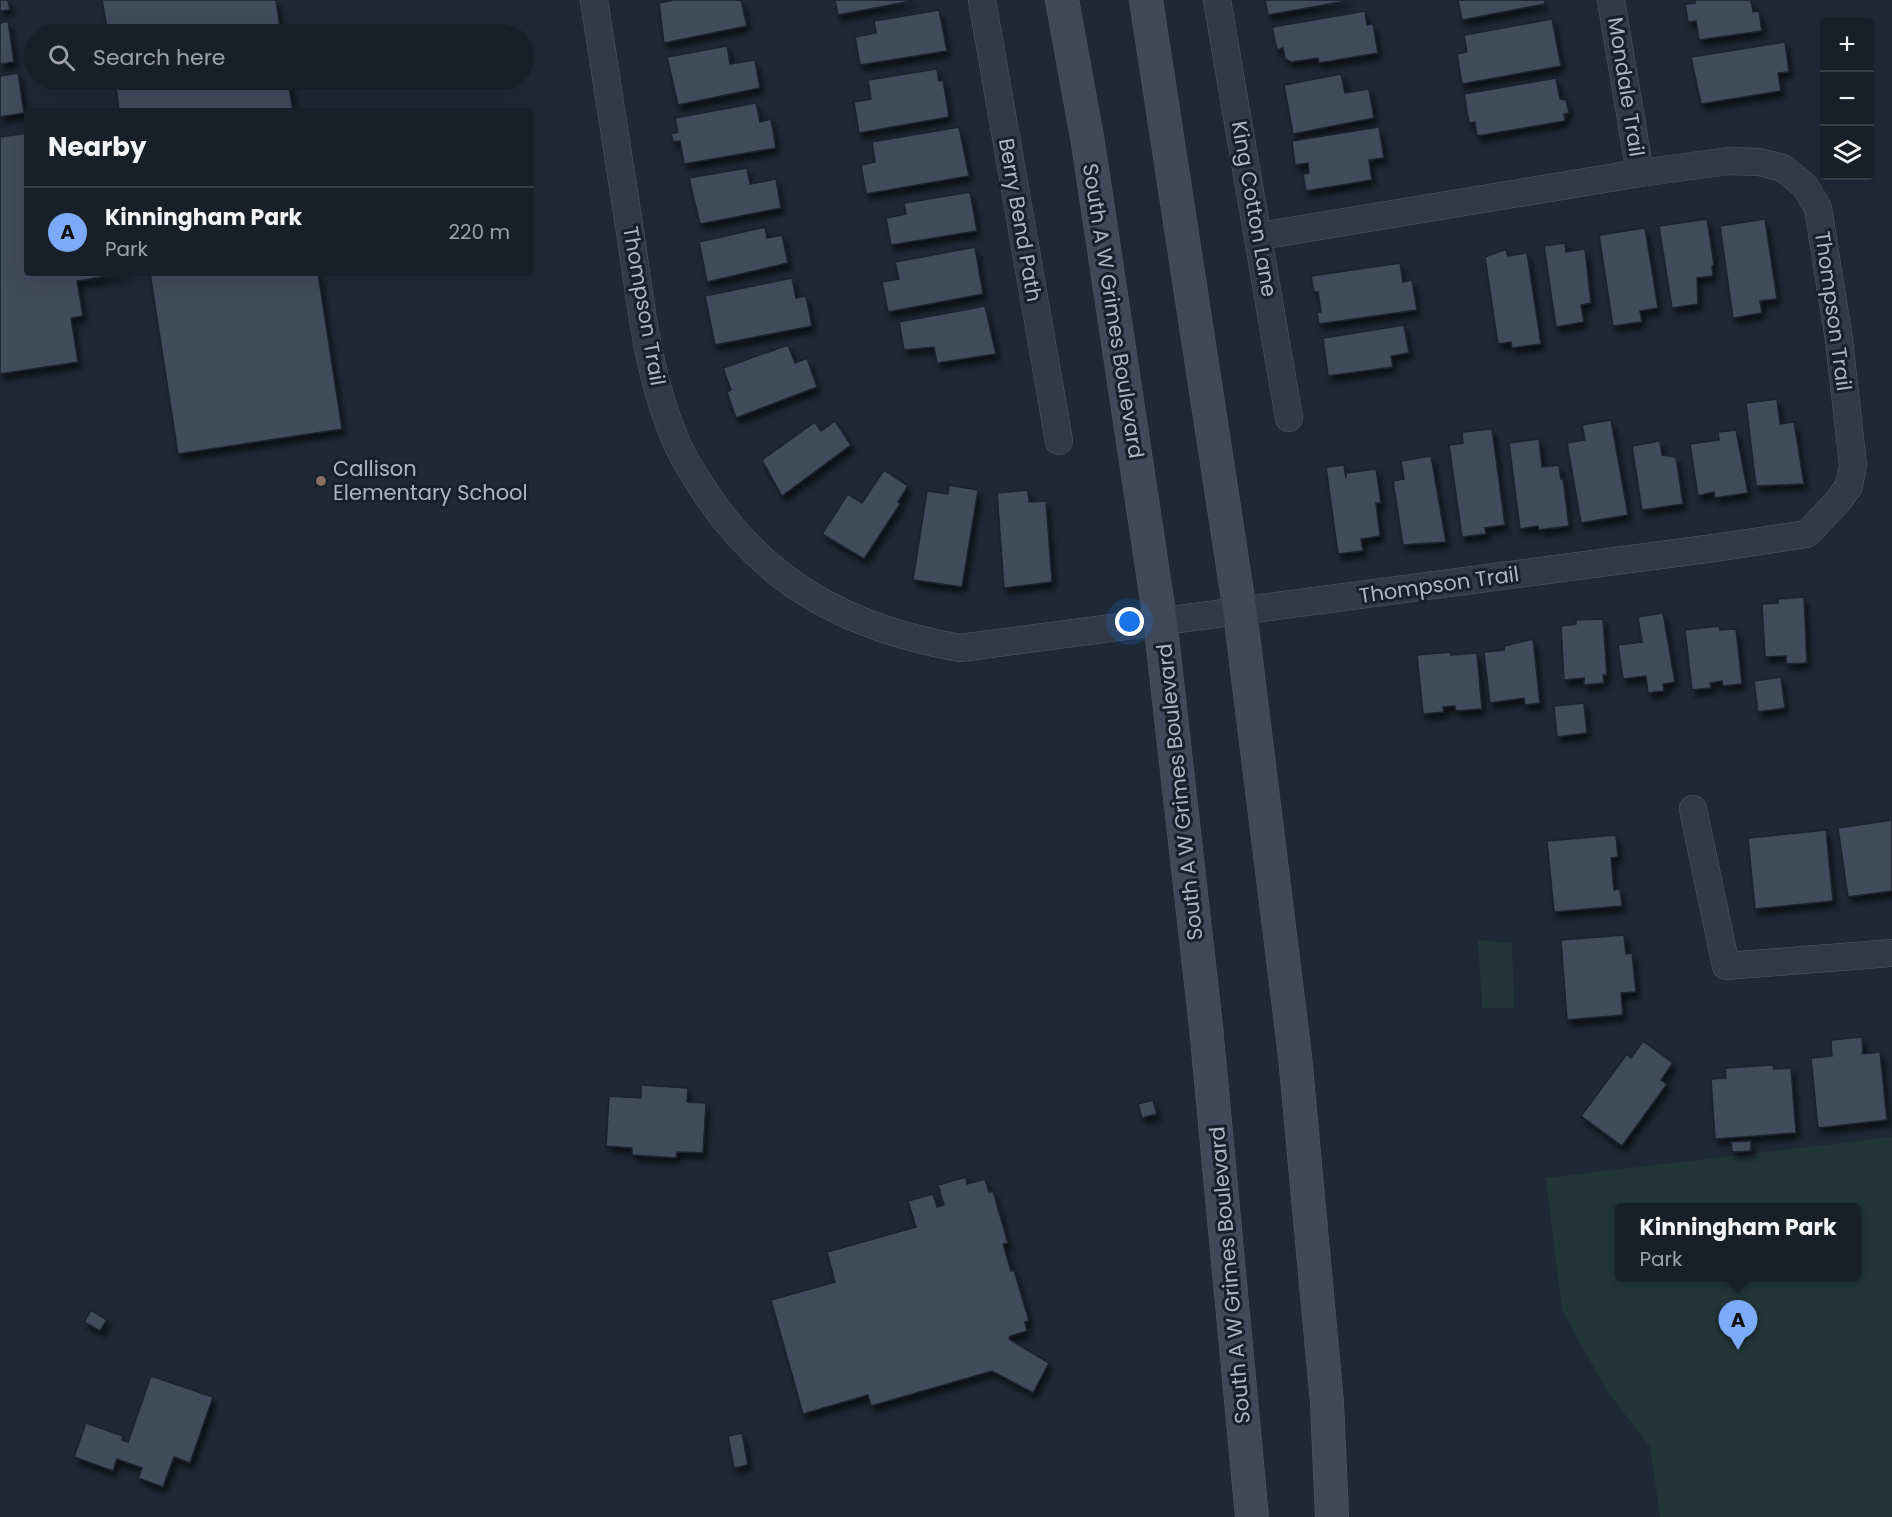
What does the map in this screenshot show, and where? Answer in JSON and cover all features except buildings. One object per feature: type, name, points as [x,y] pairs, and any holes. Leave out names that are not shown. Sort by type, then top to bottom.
[{"type":"main road","name":"South A W Grimes Boulevard","points":[[1062,0],[1088,143],[1160,620],[1206,1027],[1252,1517]]},
{"type":"main road","points":[[1146,0],[1240,612],[1295,1056],[1327,1403],[1332,1517]]},
{"type":"street","name":"Thompson Trail","points":[[594,0],[649,355],[662,404],[676,442],[719,513],[749,549],[782,578],[839,612],[915,640],[960,648],[1807,534],[1822,521],[1849,486],[1853,465],[1839,340],[1818,208],[1805,186],[1783,168],[1759,162],[1729,161],[1640,173],[1260,236]]},
{"type":"street","name":"Berry Bend Path","points":[[982,0],[1059,441]]},
{"type":"street","name":"King Cotton Lane","points":[[1217,0],[1260,236],[1289,418]]},
{"type":"street","name":"Mondale Trail","points":[[1611,0],[1640,173]]},
{"type":"street","points":[[1693,809],[1726,966],[1892,952]]},
{"type":"green space","points":[[1478,940],[1512,943],[1514,1008],[1482,1008]]},
{"type":"green space","points":[[1892,1137],[1892,1517],[1660,1517],[1650,1447],[1607,1391],[1562,1310],[1546,1178]]},
{"type":"place","name":"Callison Elementary School","points":[[321,481]]},
{"type":"place","name":"Kinningham Park","points":[[1738,1350]]}]
